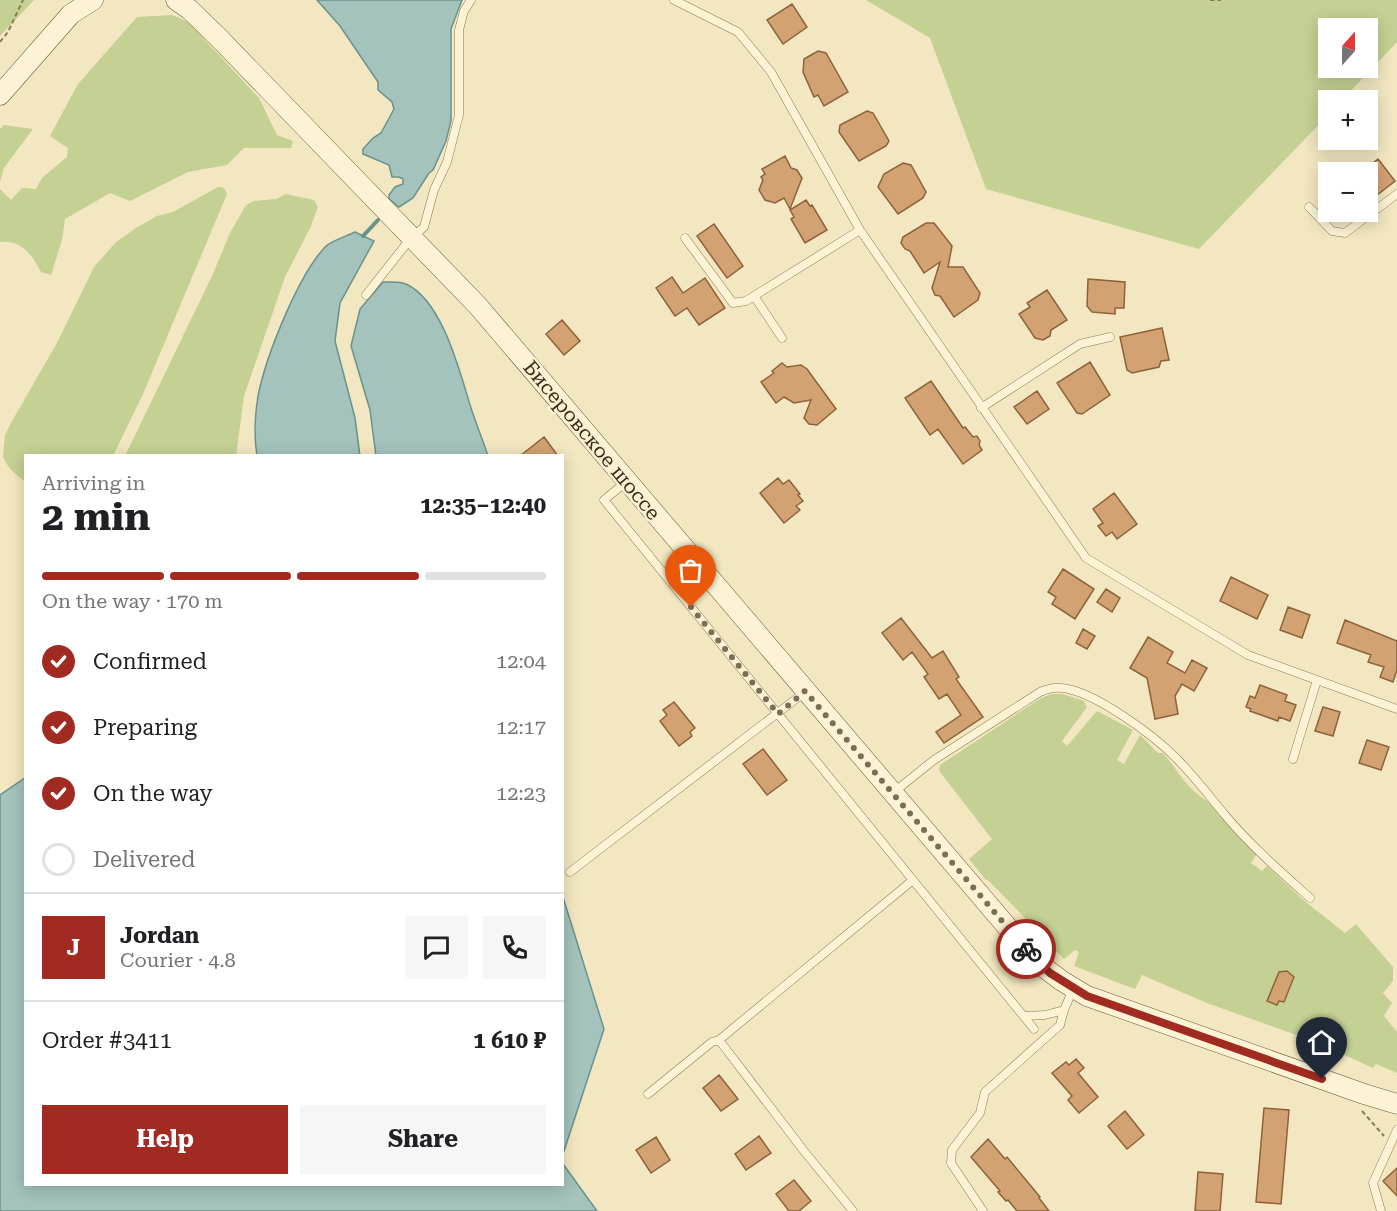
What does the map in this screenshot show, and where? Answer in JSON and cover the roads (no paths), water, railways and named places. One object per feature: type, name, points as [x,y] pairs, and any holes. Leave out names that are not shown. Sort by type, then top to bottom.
[{"type":"main road","points":[[0,95],[71,14],[93,0]]},
{"type":"main road","name":"Бисеровское шоссе","points":[[176,0],[189,9],[218,37],[478,306],[1038,963],[1087,996],[1342,1087],[1397,1104]]},
{"type":"lane","points":[[366,295],[411,238],[424,227],[434,190],[447,162],[455,136],[459,115],[459,30],[464,11],[471,0]]},
{"type":"lane","points":[[674,0],[738,32],[771,72],[860,230],[1086,558],[1248,655],[1397,709]]},
{"type":"lane","points":[[1309,207],[1332,231],[1345,233],[1397,194]]},
{"type":"lane","points":[[685,238],[733,303],[746,301],[860,230]]},
{"type":"lane","points":[[754,296],[782,338]]},
{"type":"lane","points":[[981,408],[1080,344],[1110,338]]},
{"type":"lane","points":[[627,481],[604,500],[1035,1029]]},
{"type":"lane","points":[[1293,759],[1317,680]]},
{"type":"lane","points":[[892,794],[934,760],[1040,692],[1051,687],[1076,691],[1140,727],[1162,745],[1224,814],[1310,898]]},
{"type":"lane","points":[[570,872],[805,691]]},
{"type":"lane","points":[[648,1094],[712,1042],[719,1040],[913,880]]},
{"type":"lane","points":[[983,1211],[951,1163],[952,1150],[980,1113],[985,1092],[1060,1025],[1074,988]]},
{"type":"lane","points":[[1024,1016],[1045,1015],[1064,1010]]},
{"type":"lane","points":[[719,1040],[853,1211]]},
{"type":"lane","points":[[1381,1211],[1373,1183],[1397,1130]]},
{"type":"water","points":[[317,0],[462,0],[451,29],[451,121],[446,141],[433,170],[413,198],[399,207],[389,199],[389,195],[395,187],[403,184],[403,179],[392,177],[389,165],[363,154],[363,149],[381,133],[394,109],[392,102],[378,90],[378,82],[340,26]]},
{"type":"water","points":[[355,232],[374,241],[340,303],[335,341],[355,418],[360,454],[257,454],[256,411],[268,360],[284,317],[305,276],[326,246]]},
{"type":"water","points":[[383,282],[404,283],[419,293],[440,321],[448,339],[487,454],[376,454],[370,410],[351,346],[360,309]]},
{"type":"water","points":[[24,779],[24,1186],[564,1186],[564,1165],[597,1211],[0,1211],[0,795]]},
{"type":"water","points":[[564,900],[604,1029],[564,1151]]},
{"type":"waterway","points":[[363,236],[378,220]]}]
